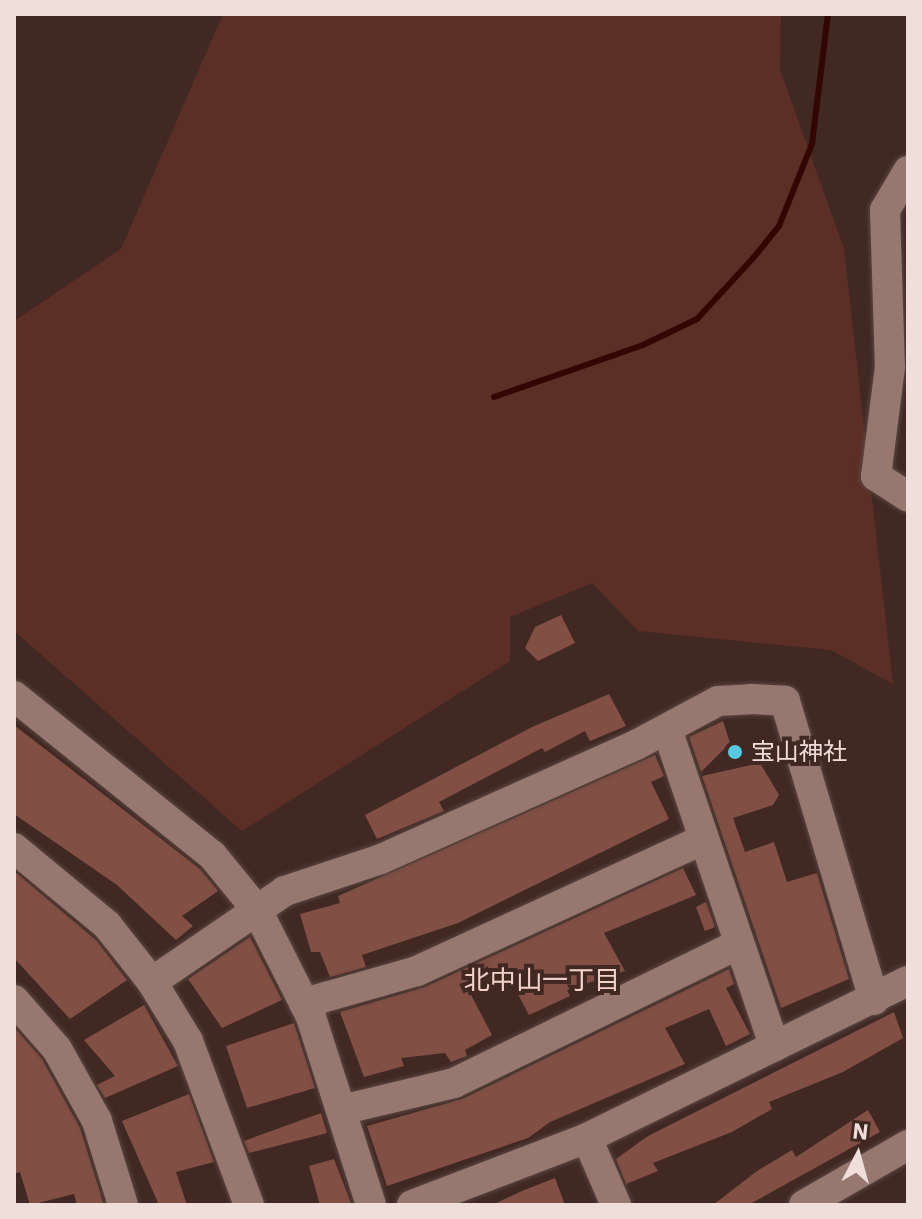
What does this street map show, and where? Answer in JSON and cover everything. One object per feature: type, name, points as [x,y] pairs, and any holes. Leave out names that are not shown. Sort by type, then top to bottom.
[{"type":"street","points":[[908,171],[885,210],[890,367],[876,476],[908,497]]},
{"type":"street","points":[[14,696],[212,855],[257,910],[304,1003],[371,1205]]},
{"type":"street","points":[[152,982],[285,891],[381,859],[667,729],[718,701],[785,701],[893,989],[587,1138],[412,1205]]},
{"type":"street","points":[[667,729],[774,1046]]},
{"type":"street","points":[[304,1003],[417,971],[702,840]]},
{"type":"street","points":[[14,848],[107,925],[152,982],[188,1041],[249,1205]]},
{"type":"street","points":[[341,1110],[454,1083],[739,944]]},
{"type":"street","points":[[14,1000],[57,1049],[97,1121],[123,1205]]},
{"type":"street","points":[[587,1138],[616,1205]]},
{"type":"street","points":[[804,1205],[908,1145]]},
{"type":"shaded area","points":[[223,14],[781,14],[780,70],[844,249],[893,684],[831,650],[638,631],[592,583],[510,617],[510,661],[242,831],[14,631],[14,321],[121,249]]},
{"type":"building","points":[[561,615],[575,643],[538,661],[525,648],[535,627]]},
{"type":"building","points":[[609,694],[626,726],[590,741],[585,731],[545,752],[542,748],[439,802],[444,811],[377,839],[365,815],[532,727]]},
{"type":"building","points":[[723,721],[730,743],[701,772],[689,737]]},
{"type":"building","points":[[14,725],[200,869],[218,891],[182,916],[193,926],[176,940],[117,885],[14,814]]},
{"type":"building","points":[[655,755],[664,776],[651,782],[669,819],[458,923],[362,955],[366,967],[330,977],[320,952],[311,952],[300,914],[340,903],[338,896]]},
{"type":"building","points":[[760,763],[779,795],[773,805],[733,818],[745,852],[774,842],[787,882],[817,873],[849,979],[781,1008],[702,776]]},
{"type":"building","points":[[683,868],[696,895],[604,933],[625,971],[567,990],[570,996],[529,1015],[507,974],[468,989],[492,1035],[465,1050],[467,1056],[451,1062],[445,1053],[401,1058],[404,1066],[364,1077],[340,1012],[425,987]]},
{"type":"building","points":[[14,871],[96,940],[127,980],[70,1019],[14,958]]},
{"type":"building","points":[[706,902],[715,927],[705,931],[696,907]]},
{"type":"building","points":[[250,937],[282,1000],[222,1028],[188,979]]},
{"type":"building","points":[[729,969],[734,984],[726,988],[750,1034],[726,1046],[709,1009],[665,1028],[685,1064],[550,1122],[528,1138],[387,1186],[367,1126],[462,1099]]},
{"type":"building","points":[[144,1005],[178,1066],[105,1098],[97,1085],[115,1076],[84,1040]]},
{"type":"building","points":[[894,1012],[903,1038],[843,1072],[769,1102],[772,1109],[732,1132],[653,1163],[658,1171],[626,1184],[616,1159],[648,1136]]},
{"type":"building","points":[[294,1023],[315,1088],[247,1108],[226,1046]]},
{"type":"building","points":[[14,1027],[42,1059],[80,1128],[104,1205],[77,1205],[74,1194],[30,1205],[20,1172],[14,1174]]},
{"type":"building","points":[[189,1094],[214,1162],[176,1172],[187,1205],[159,1205],[122,1121]]},
{"type":"building","points":[[868,1110],[880,1132],[748,1205],[713,1205],[757,1171],[792,1150],[796,1157]]},
{"type":"building","points":[[321,1113],[327,1133],[249,1153],[244,1141]]},
{"type":"building","points":[[334,1159],[351,1203],[320,1205],[309,1166]]},
{"type":"building","points":[[555,1178],[565,1205],[492,1205],[522,1191]]},
{"type":"waterway","points":[[494,397],[643,345],[697,319],[754,257],[779,226],[812,144],[828,14]]},
{"type":"place","name":"宝山神社","points":[[735,752]]},
{"type":"district","name":"北中山一丁目","points":[[542,980]]}]
